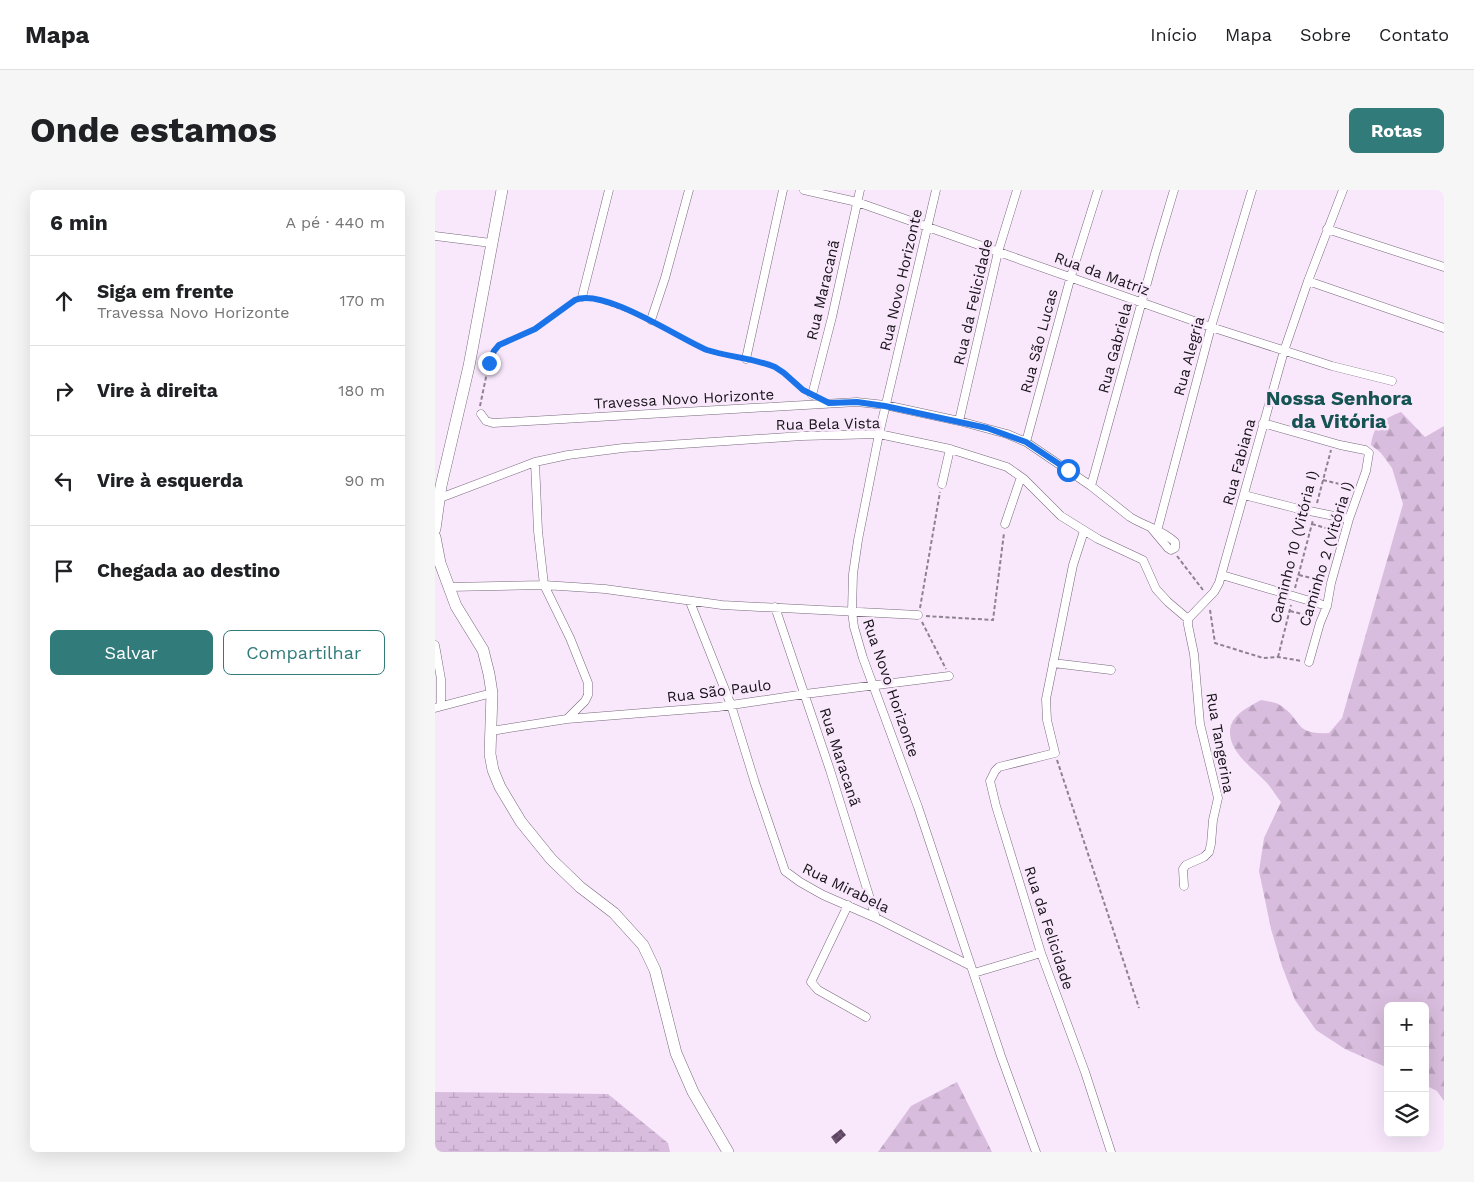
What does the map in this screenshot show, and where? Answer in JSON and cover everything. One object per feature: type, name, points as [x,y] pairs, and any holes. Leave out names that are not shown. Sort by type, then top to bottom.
[{"type":"main road","points":[[435,529],[444,473],[471,357],[502,190]]},
{"type":"main road","points":[[435,537],[440,563],[456,606],[483,650],[492,693],[490,754],[499,787],[521,822],[551,859],[580,887],[614,913],[643,945],[655,970],[677,1054],[693,1092],[728,1152]]},
{"type":"street","points":[[582,297],[609,190]]},
{"type":"street","points":[[651,320],[665,278],[689,190]]},
{"type":"street","points":[[746,359],[783,190]]},
{"type":"street","name":"Rua da Matriz","points":[[804,190],[857,202],[1211,327],[1332,366],[1392,381]]},
{"type":"street","name":"Rua Maracanã","points":[[812,396],[832,317],[860,190]]},
{"type":"street","name":"Rua Novo Horizonte","points":[[936,190],[879,434],[858,540],[853,574],[852,611],[854,627],[874,686],[918,807],[1001,1056],[1036,1152]]},
{"type":"street","name":"Rua da Felicidade","points":[[959,421],[998,252],[1017,190]]},
{"type":"street","name":"Rua São Lucas","points":[[1026,442],[1071,276],[1098,190]]},
{"type":"street","name":"Rua Gabriela","points":[[1091,486],[1174,190]]},
{"type":"street","name":"Rua Alegria","points":[[1154,530],[1252,190]]},
{"type":"street","name":"Rua Fabiana","points":[[1188,619],[1208,599],[1217,587],[1222,575],[1284,351],[1327,229],[1343,190]]},
{"type":"street","points":[[1327,229],[1444,267]]},
{"type":"street","points":[[435,236],[491,243]]},
{"type":"street","points":[[1308,281],[1444,328]]},
{"type":"street","name":"Travessa Novo Horizonte","points":[[481,414],[486,421],[493,422],[857,402],[885,406],[959,421],[1007,434],[1026,442],[1091,486],[1124,513],[1175,542],[1176,547],[1171,550]]},
{"type":"street","points":[[1263,423],[1332,443]]},
{"type":"street","name":"Rua Bela Vista","points":[[441,492],[535,462],[568,455],[623,448],[802,436],[879,434],[951,449],[1007,467],[1021,477],[1061,516],[1098,539],[1143,560],[1161,596],[1188,619]]},
{"type":"street","name":"Caminho 2 (Vitória I)","points":[[1309,662],[1327,606],[1331,583],[1349,519],[1366,471],[1369,454],[1365,450],[1332,443]]},
{"type":"street","points":[[941,484],[951,449]]},
{"type":"street","points":[[535,462],[538,530],[544,585],[570,638],[588,683],[588,695],[567,720]]},
{"type":"street","points":[[1005,524],[1021,477]]},
{"type":"street","points":[[1245,495],[1349,519]]},
{"type":"street","points":[[1055,753],[1050,735],[1046,699],[1073,566],[1084,531]]},
{"type":"street","points":[[1222,575],[1327,606]]},
{"type":"street","points":[[449,587],[544,585],[605,589],[690,602],[918,615]]},
{"type":"street","name":"Rua Mirabela","points":[[690,602],[731,706],[785,871],[800,882],[876,918],[973,969]]},
{"type":"street","name":"Rua Maracanã","points":[[775,607],[853,841],[876,918]]},
{"type":"street","name":"Rua Tangerina","points":[[1184,886],[1182,873],[1184,867],[1202,859],[1209,852],[1218,798],[1200,724],[1194,654],[1188,619]]},
{"type":"street","points":[[435,645],[441,680],[438,707],[492,693]]},
{"type":"street","points":[[1053,663],[1111,670]]},
{"type":"street","name":"Rua São Paulo","points":[[491,731],[567,720],[731,706],[805,694],[949,676]]},
{"type":"street","name":"Rua da Felicidade","points":[[1055,753],[999,767],[991,776],[990,781],[995,806],[1041,954],[1085,1072],[1111,1152]]},
{"type":"street","points":[[847,905],[811,982],[818,990],[865,1017]]},
{"type":"street","points":[[973,969],[1041,954]]},
{"type":"path","points":[[481,414],[480,401],[484,381],[491,357],[496,348],[535,329],[582,297],[606,303],[651,320],[707,349],[775,367],[812,396]]},
{"type":"path","name":"Caminho 10 (Vitória I)","points":[[1316,507],[1332,443]]},
{"type":"path","points":[[1323,480],[1359,488]]},
{"type":"path","points":[[941,484],[918,615],[949,676]]},
{"type":"path","name":"Caminho 10 (Vitória I)","points":[[1278,657],[1314,515]]},
{"type":"path","points":[[918,615],[993,620],[1005,524]]},
{"type":"path","points":[[1312,524],[1345,533]]},
{"type":"path","points":[[1171,550],[1208,599],[1215,643],[1263,658],[1278,657],[1309,662]]},
{"type":"path","points":[[1299,575],[1331,583]]},
{"type":"path","points":[[1290,611],[1322,618]]},
{"type":"path","points":[[1055,753],[1139,1008]]},
{"type":"green space","points":[[1401,412],[1425,437],[1444,426],[1444,1101],[1437,1091],[1429,1087],[1429,1002],[1384,1002],[1384,1066],[1345,1049],[1316,1030],[1295,1000],[1271,929],[1259,871],[1264,838],[1281,802],[1267,783],[1241,757],[1232,742],[1230,734],[1231,725],[1236,717],[1243,710],[1261,700],[1280,705],[1309,732],[1329,733],[1342,718],[1403,504],[1392,468],[1381,453],[1371,445],[1374,432],[1389,417]]},
{"type":"green space","points":[[957,1082],[992,1152],[878,1152],[911,1106]]},
{"type":"green space","points":[[435,1092],[608,1094],[668,1143],[670,1152],[435,1152]]},
{"type":"building","points":[[841,1129],[846,1135],[836,1144],[831,1137]]},
{"type":"district","name":"Nossa Senhora da Vitória","points":[[1339,410]]},
{"type":"route","points":[[489,363],[499,345],[547,322],[575,300],[582,297],[589,298],[651,320],[707,349],[775,367],[808,394],[829,403],[857,402],[885,406],[987,428],[1026,442],[1068,470]]}]
